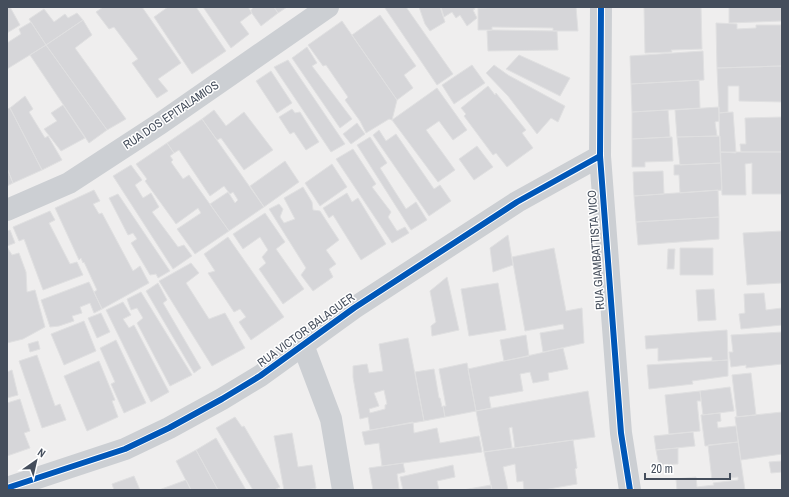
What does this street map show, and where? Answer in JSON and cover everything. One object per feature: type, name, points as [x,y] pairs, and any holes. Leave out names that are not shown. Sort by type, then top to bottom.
[{"type":"street","name":"RUA DOS EPITALAMIOS","points":[[7,210],[69,183],[162,123],[328,7]]},
{"type":"street","name":"RUA GIAMBATTISTA VICO","points":[[600,7],[600,156],[621,433],[630,490]]},
{"type":"street","name":"RUA VICTOR BALAGUER","points":[[7,488],[125,450],[222,399],[260,376],[354,308],[517,202],[600,156]]},
{"type":"street","points":[[303,345],[331,418],[343,490]]},
{"type":"building","points":[[7,7],[10,7],[20,25],[7,33]]},
{"type":"building","points":[[103,7],[142,7],[181,63],[158,79],[168,91],[157,98],[132,63],[138,59],[114,27],[109,29],[96,12]]},
{"type":"building","points":[[168,7],[196,7],[226,51],[192,74],[154,17]]},
{"type":"building","points":[[203,7],[248,7],[252,13],[240,22],[249,34],[231,48]]},
{"type":"building","points":[[254,7],[274,7],[278,13],[261,26],[251,12]]},
{"type":"building","points":[[274,7],[287,7],[278,13]]},
{"type":"building","points":[[406,7],[453,74],[437,85],[385,8]]},
{"type":"building","points":[[419,7],[440,7],[445,22],[430,31],[425,24]]},
{"type":"building","points":[[441,7],[474,7],[475,9],[473,10],[477,18],[467,26],[460,15],[456,18],[452,12],[444,17]]},
{"type":"building","points":[[478,7],[508,7],[478,8]]},
{"type":"building","points":[[576,7],[578,31],[553,31],[553,28],[492,27],[492,30],[478,30],[478,8]]},
{"type":"building","points":[[644,7],[701,7],[702,49],[645,53]]},
{"type":"building","points":[[729,7],[782,7],[782,21],[729,23]]},
{"type":"building","points":[[44,9],[54,22],[65,14],[68,18],[77,13],[83,20],[46,45],[29,19]]},
{"type":"building","points":[[380,15],[416,66],[404,75],[413,88],[397,100],[352,35]]},
{"type":"building","points":[[83,20],[92,35],[75,48],[126,119],[107,130],[46,45]]},
{"type":"building","points":[[342,21],[397,100],[392,120],[389,119],[366,133],[360,121],[345,100],[348,97],[326,65],[323,66],[308,45]]},
{"type":"building","points":[[31,22],[46,45],[7,69],[7,43],[21,34],[19,29]]},
{"type":"building","points":[[716,23],[737,24],[737,29],[756,28],[756,25],[781,25],[782,66],[717,68]]},
{"type":"building","points":[[487,31],[557,31],[558,50],[488,51]]},
{"type":"building","points":[[46,45],[107,130],[89,143],[30,55]]},
{"type":"building","points":[[307,47],[317,63],[312,66],[352,119],[340,128],[292,58]]},
{"type":"building","points":[[703,51],[704,80],[631,84],[630,56]]},
{"type":"building","points":[[519,55],[570,78],[560,96],[506,69]]},
{"type":"building","points":[[288,60],[345,144],[331,152],[274,67]]},
{"type":"building","points":[[472,65],[485,83],[454,104],[442,85]]},
{"type":"building","points":[[494,65],[508,75],[565,106],[558,122],[551,118],[537,134],[508,96],[486,73]]},
{"type":"building","points":[[782,66],[782,102],[739,101],[739,86],[728,86],[728,112],[719,113],[717,68]]},
{"type":"building","points":[[271,71],[292,103],[277,113],[256,81]]},
{"type":"building","points":[[699,80],[700,108],[632,112],[631,84]]},
{"type":"building","points":[[488,86],[495,95],[496,93],[526,130],[522,133],[533,148],[507,167],[496,153],[493,155],[464,116],[466,114],[461,108]]},
{"type":"building","points":[[437,88],[467,130],[453,140],[439,121],[426,130],[455,170],[438,182],[392,120]]},
{"type":"building","points":[[25,96],[33,109],[29,112],[45,138],[48,136],[62,160],[42,170],[10,108]]},
{"type":"building","points":[[63,105],[85,138],[61,151],[44,129],[57,121],[51,113]]},
{"type":"building","points":[[719,107],[719,121],[715,122],[717,136],[677,137],[675,110]]},
{"type":"building","points":[[10,108],[42,170],[13,183],[7,168],[7,109]]},
{"type":"building","points":[[292,109],[295,113],[300,112],[319,142],[306,150],[294,132],[290,134],[279,117]]},
{"type":"building","points":[[214,110],[226,126],[244,112],[273,150],[244,170],[221,138],[217,140],[202,119]]},
{"type":"building","points":[[668,110],[670,137],[632,139],[632,112]]},
{"type":"building","points":[[733,112],[736,153],[720,152],[719,113]]},
{"type":"building","points":[[782,117],[782,152],[741,152],[740,144],[746,144],[745,118]]},
{"type":"building","points":[[202,119],[264,207],[229,231],[210,204],[228,192],[235,203],[238,200],[233,192],[230,194],[224,186],[210,196],[179,150],[174,153],[167,143]]},
{"type":"building","points":[[357,123],[365,134],[351,144],[343,134]]},
{"type":"building","points":[[379,130],[386,141],[396,134],[434,189],[440,185],[451,201],[429,216],[373,135]]},
{"type":"building","points":[[720,136],[721,163],[680,165],[677,137]]},
{"type":"building","points":[[370,137],[387,163],[380,168],[406,209],[416,202],[427,220],[411,230],[357,145]]},
{"type":"building","points":[[672,137],[673,161],[645,162],[645,167],[632,167],[632,139]]},
{"type":"building","points":[[167,143],[174,153],[170,156],[173,160],[171,162],[183,179],[189,175],[229,231],[195,254],[177,229],[201,213],[198,208],[176,224],[145,181],[147,179],[136,164]]},
{"type":"building","points":[[477,146],[493,167],[474,180],[459,159]]},
{"type":"building","points":[[353,149],[376,184],[372,187],[391,212],[388,217],[397,231],[405,227],[409,233],[392,243],[336,159]]},
{"type":"building","points":[[720,152],[782,152],[782,194],[752,194],[752,163],[745,164],[746,195],[722,195]]},
{"type":"building","points":[[285,161],[299,182],[264,207],[250,186]]},
{"type":"building","points":[[721,163],[722,190],[680,193],[679,175],[674,175],[674,165]]},
{"type":"building","points":[[332,164],[347,187],[320,206],[305,183]]},
{"type":"building","points":[[131,165],[142,180],[135,185],[143,198],[151,193],[159,207],[152,212],[178,247],[184,245],[192,256],[173,269],[113,176]]},
{"type":"building","points":[[7,168],[13,183],[7,186]]},
{"type":"building","points":[[663,171],[664,194],[634,196],[633,172]]},
{"type":"building","points":[[303,187],[312,202],[313,210],[320,211],[339,240],[326,250],[336,264],[329,269],[333,277],[313,291],[301,275],[306,268],[269,209],[279,204],[283,209],[280,217],[284,223],[295,219],[284,198]]},
{"type":"building","points":[[94,190],[100,201],[93,204],[99,214],[102,213],[133,271],[140,266],[149,283],[102,309],[94,292],[97,290],[84,262],[83,263],[81,258],[79,260],[55,208]]},
{"type":"building","points":[[718,190],[719,217],[636,222],[634,196]]},
{"type":"building","points":[[347,193],[352,202],[358,198],[386,244],[361,260],[333,215],[329,218],[323,208]]},
{"type":"building","points":[[118,194],[170,271],[158,278],[156,274],[150,275],[131,243],[137,239],[133,233],[128,235],[109,198]]},
{"type":"building","points":[[50,211],[55,220],[49,223],[70,264],[77,262],[83,275],[43,290],[24,239],[19,241],[13,227]]},
{"type":"building","points":[[265,213],[285,242],[276,249],[304,289],[283,304],[259,269],[266,263],[262,257],[268,250],[260,237],[243,249],[233,234]]},
{"type":"building","points":[[719,217],[719,239],[638,245],[636,222]]},
{"type":"building","points":[[10,230],[15,243],[7,246],[7,231]]},
{"type":"building","points":[[782,231],[782,283],[747,285],[743,233]]},
{"type":"building","points":[[508,235],[513,265],[493,272],[490,248]]},
{"type":"building","points":[[228,237],[284,317],[251,340],[239,322],[246,317],[240,309],[234,312],[208,273],[215,271],[204,254]]},
{"type":"building","points":[[7,247],[12,255],[19,253],[26,272],[27,292],[35,290],[45,327],[23,339],[7,343]]},
{"type":"building","points":[[554,248],[566,311],[582,308],[584,343],[543,352],[540,333],[564,329],[563,324],[525,331],[512,257]]},
{"type":"building","points":[[680,248],[713,248],[713,275],[680,275]]},
{"type":"building","points":[[668,249],[675,249],[674,269],[667,269]]},
{"type":"building","points":[[191,263],[199,273],[186,283],[209,319],[225,313],[245,348],[212,366],[159,281]]},
{"type":"building","points":[[447,277],[459,330],[432,336],[431,326],[436,322],[430,291]]},
{"type":"building","points":[[89,282],[102,309],[94,313],[90,303],[80,307],[82,313],[72,316],[74,321],[59,326],[50,327],[41,300]]},
{"type":"building","points":[[158,283],[167,300],[163,303],[201,368],[194,373],[146,291]]},
{"type":"building","points":[[498,283],[506,330],[469,336],[461,289]]},
{"type":"building","points":[[714,289],[716,320],[698,321],[696,290]]},
{"type":"building","points":[[141,292],[192,375],[170,386],[137,323],[143,318],[137,308],[131,310],[127,299]]},
{"type":"building","points":[[764,293],[766,310],[782,308],[782,325],[741,329],[739,314],[745,313],[744,294]]},
{"type":"building","points":[[123,302],[131,315],[123,319],[129,328],[134,325],[169,392],[151,402],[106,310]]},
{"type":"building","points":[[101,313],[110,332],[97,338],[88,318]]},
{"type":"building","points":[[84,321],[96,351],[64,365],[51,334]]},
{"type":"building","points":[[727,330],[728,360],[712,361],[712,357],[658,361],[658,348],[646,349],[645,336]]},
{"type":"building","points":[[782,332],[782,364],[746,368],[746,365],[731,367],[729,352],[733,352],[731,335]]},
{"type":"building","points":[[526,335],[529,356],[504,361],[500,340]]},
{"type":"building","points":[[408,338],[424,421],[370,430],[368,417],[360,419],[353,377],[353,366],[367,364],[369,373],[383,371],[379,344]],"holes":[[[384,390],[387,404],[385,405],[385,409],[370,413],[369,409],[379,406],[374,393]]]},
{"type":"building","points":[[116,340],[146,403],[124,413],[111,384],[115,382],[100,348]]},
{"type":"building","points":[[38,341],[40,349],[30,352],[28,344]]},
{"type":"building","points":[[563,348],[568,369],[548,373],[549,380],[533,383],[530,372],[520,374],[523,391],[489,397],[491,408],[476,411],[468,369]]},
{"type":"building","points":[[37,355],[55,406],[60,404],[66,420],[42,428],[19,361]]},
{"type":"building","points":[[728,360],[728,376],[692,381],[693,384],[649,389],[647,365]]},
{"type":"building","points":[[99,361],[115,400],[112,401],[118,417],[87,431],[64,376]]},
{"type":"building","points":[[467,363],[476,411],[445,417],[443,406],[446,406],[439,369]]},
{"type":"building","points":[[434,369],[439,398],[442,407],[443,406],[445,417],[424,421],[415,372]]},
{"type":"building","points":[[12,370],[18,395],[7,398],[7,372]]},
{"type":"building","points":[[751,373],[756,415],[737,417],[732,375]]},
{"type":"building","points":[[730,387],[734,411],[703,415],[700,391]]},
{"type":"building","points":[[588,391],[595,437],[515,448],[512,427],[509,428],[512,448],[484,452],[476,411]]},
{"type":"building","points":[[700,391],[701,401],[697,401],[700,431],[669,434],[665,395]]},
{"type":"building","points":[[20,399],[30,431],[24,433],[30,448],[7,456],[7,403]]},
{"type":"building","points":[[782,412],[782,454],[741,460],[735,417]]},
{"type":"building","points":[[720,413],[721,421],[717,422],[718,428],[736,426],[738,442],[705,446],[701,415]]},
{"type":"building","points":[[235,417],[242,427],[244,426],[280,487],[274,490],[253,490],[216,428]]},
{"type":"building","points":[[413,422],[414,433],[437,428],[440,443],[479,436],[482,452],[382,466],[379,443],[365,445],[362,432]]},
{"type":"building","points":[[693,432],[695,446],[656,450],[654,436]]},
{"type":"building","points":[[292,433],[298,467],[312,465],[316,488],[307,490],[284,490],[274,436]]},
{"type":"building","points":[[216,438],[246,490],[218,490],[196,450]]},
{"type":"building","points":[[573,440],[577,468],[575,469],[577,484],[543,490],[524,490],[523,481],[517,482],[515,464],[503,467],[508,490],[492,490],[484,452]]},
{"type":"building","points":[[738,442],[745,490],[677,490],[676,479],[696,477],[697,487],[714,485],[713,483],[738,480],[738,477],[712,480],[708,445]]},
{"type":"building","points":[[678,448],[678,464],[659,465],[656,450]]},
{"type":"building","points":[[196,450],[218,490],[191,490],[176,461]]},
{"type":"building","points":[[782,461],[782,472],[771,473],[769,462]]},
{"type":"building","points":[[403,463],[405,472],[397,474],[399,489],[373,490],[369,468]]},
{"type":"building","points":[[453,465],[455,477],[437,481],[439,490],[403,490],[400,477]]},
{"type":"building","points":[[134,476],[140,490],[114,490],[112,484]]},
{"type":"building","points":[[186,480],[191,490],[159,490]]},
{"type":"building","points":[[491,485],[492,490],[463,490]]},
{"type":"cycle path","points":[[601,7],[600,156],[621,433],[630,490]]},
{"type":"cycle path","points":[[7,488],[125,449],[169,428],[222,399],[260,376],[354,308],[517,202],[600,156]]}]
